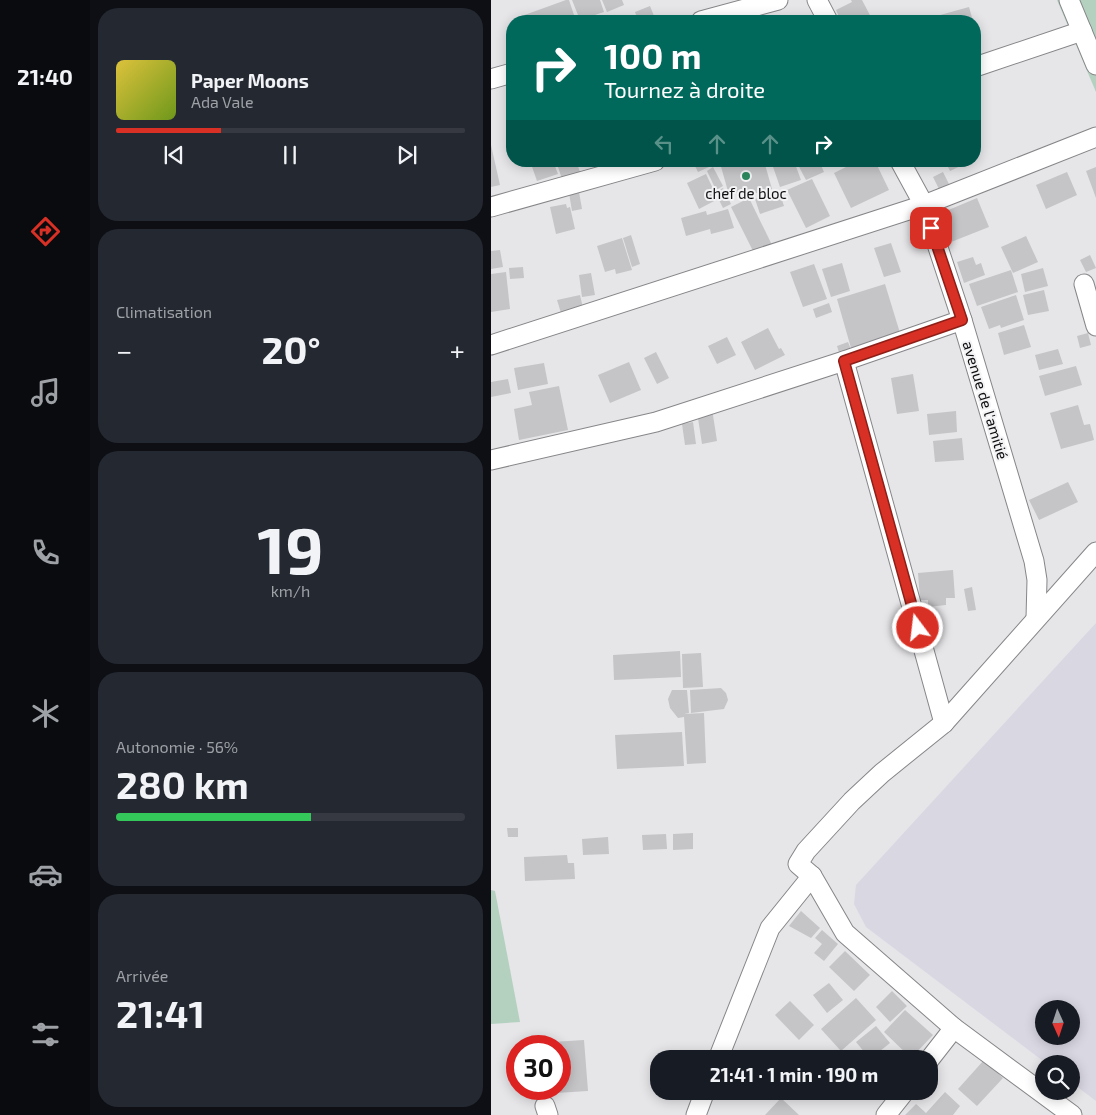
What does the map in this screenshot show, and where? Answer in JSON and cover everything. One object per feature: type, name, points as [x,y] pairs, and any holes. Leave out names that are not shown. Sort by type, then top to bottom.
[{"type":"street","points":[[723,15],[778,0]]},
{"type":"street","points":[[817,0],[825,15]]},
{"type":"street","points":[[1069,0],[1096,65]]},
{"type":"street","points":[[981,65],[1082,31]]},
{"type":"street","points":[[491,79],[506,75]]},
{"type":"street","points":[[491,345],[924,204],[1096,137]]},
{"type":"street","points":[[491,207],[634,167]]},
{"type":"street","name":"avenue de l'amitié","points":[[903,167],[924,204],[962,320],[1034,561],[1037,580],[1036,618]]},
{"type":"street","points":[[1084,284],[1096,326]]},
{"type":"street","points":[[491,460],[656,422],[844,361],[962,320]]},
{"type":"street","points":[[844,361],[944,723]]},
{"type":"street","points":[[1072,1115],[954,1028],[845,933],[812,876],[798,864],[806,851],[833,821],[870,785],[944,723],[979,686],[1036,618],[1096,552]]},
{"type":"street","points":[[722,1050],[771,928],[812,876]]},
{"type":"street","points":[[937,1050],[954,1028]]},
{"type":"street","points":[[696,1115],[702,1100]]},
{"type":"street","points":[[886,1115],[898,1100]]},
{"type":"shaded area","points":[[1096,623],[1096,1101],[1080,1089],[1080,1055],[1035,1055],[866,927],[854,904],[856,885]]},
{"type":"green space","points":[[1057,0],[1096,0],[1096,92]]},
{"type":"green space","points":[[491,890],[495,891],[520,1022],[491,1024]]},
{"type":"building","points":[[569,0],[574,15],[525,15]]},
{"type":"building","points":[[572,0],[600,0],[604,12],[595,15],[578,15]]},
{"type":"building","points":[[602,0],[622,0],[624,5],[607,12]]},
{"type":"building","points":[[851,0],[862,0],[870,15],[838,15],[836,10],[852,2]]},
{"type":"building","points":[[650,6],[654,15],[636,15],[635,12]]},
{"type":"building","points":[[969,7],[971,15],[940,15]]},
{"type":"building","points":[[491,145],[500,185],[491,187]]},
{"type":"building","points":[[532,167],[555,167],[558,174],[537,181]]},
{"type":"building","points":[[558,167],[578,167],[580,172],[562,179]]},
{"type":"building","points":[[696,167],[709,167],[698,172]]},
{"type":"building","points":[[713,167],[723,186],[716,190],[707,171]]},
{"type":"building","name":"chef de bloc","points":[[721,167],[766,167],[772,189],[753,194],[752,189],[729,195]]},
{"type":"building","points":[[773,167],[796,167],[801,180],[780,187]]},
{"type":"building","points":[[799,167],[822,167],[824,172],[806,180]]},
{"type":"building","points":[[846,167],[878,167],[889,190],[851,208],[834,173]]},
{"type":"building","points":[[948,167],[958,167],[950,171]]},
{"type":"building","points":[[1096,167],[1096,198],[1086,171]]},
{"type":"building","points":[[943,172],[949,184],[939,189],[933,177]]},
{"type":"building","points":[[1067,172],[1077,195],[1046,209],[1036,185]]},
{"type":"building","points":[[706,174],[718,199],[699,209],[687,183]]},
{"type":"building","points":[[812,179],[830,216],[806,228],[787,190]]},
{"type":"building","points":[[723,188],[731,204],[723,208],[715,192]]},
{"type":"building","points":[[779,191],[784,206],[760,214],[755,199]]},
{"type":"building","points":[[579,192],[582,209],[572,211],[569,193]]},
{"type":"building","points":[[749,198],[772,245],[754,253],[731,207]]},
{"type":"building","points":[[977,198],[989,227],[951,242],[939,214]]},
{"type":"building","points":[[566,204],[567,208],[570,207],[575,229],[556,234],[550,207]]},
{"type":"building","points":[[728,209],[734,228],[711,234],[710,229],[686,236],[681,218],[706,211],[707,215]]},
{"type":"building","points":[[631,235],[640,264],[632,267],[623,238]]},
{"type":"building","points":[[1026,236],[1038,262],[1013,273],[1001,247]]},
{"type":"building","points":[[622,238],[632,270],[616,274],[615,269],[605,272],[597,246]]},
{"type":"building","points":[[891,243],[901,272],[884,277],[874,248]]},
{"type":"building","points":[[500,250],[503,267],[491,269],[491,251]]},
{"type":"building","points":[[1090,255],[1096,268],[1086,272],[1080,260]]},
{"type":"building","points":[[973,257],[976,265],[981,263],[985,275],[964,283],[957,262]]},
{"type":"building","points":[[842,263],[850,291],[831,297],[822,269]]},
{"type":"building","points":[[814,264],[827,299],[803,307],[790,272]]},
{"type":"building","points":[[523,267],[524,278],[510,279],[509,268]]},
{"type":"building","points":[[1043,268],[1048,286],[1025,292],[1021,274]]},
{"type":"building","points":[[1011,270],[1018,292],[977,306],[969,284]]},
{"type":"building","points":[[506,272],[510,309],[491,312],[491,274]]},
{"type":"building","points":[[591,273],[595,295],[582,297],[579,275]]},
{"type":"building","points":[[885,284],[900,333],[851,348],[837,299]]},
{"type":"building","points":[[1044,290],[1049,311],[1028,315],[1023,295]]},
{"type":"building","points":[[580,295],[583,308],[561,313],[557,300]]},
{"type":"building","points":[[1016,295],[1024,320],[1001,328],[1000,325],[989,329],[981,307]]},
{"type":"building","points":[[829,303],[832,312],[816,318],[813,309]]},
{"type":"building","points":[[1024,325],[1031,347],[1004,355],[998,333]]},
{"type":"building","points":[[768,328],[779,349],[781,348],[785,355],[755,370],[741,342]]},
{"type":"building","points":[[1088,333],[1091,345],[1080,348],[1077,336]]},
{"type":"building","points":[[727,337],[736,355],[717,364],[708,346]]},
{"type":"building","points":[[848,342],[852,352],[840,356],[837,346]]},
{"type":"building","points":[[1058,349],[1063,364],[1039,370],[1035,355]]},
{"type":"building","points":[[656,352],[669,378],[657,384],[644,358]]},
{"type":"building","points":[[629,362],[641,390],[610,403],[598,375]]},
{"type":"building","points":[[544,363],[548,384],[518,390],[514,368]]},
{"type":"building","points":[[1076,366],[1082,385],[1045,396],[1039,376]]},
{"type":"building","points":[[913,374],[919,411],[897,414],[891,378]]},
{"type":"building","points":[[508,379],[511,393],[491,397],[491,382]]},
{"type":"building","points":[[559,386],[568,430],[519,440],[514,409],[532,405],[529,392]]},
{"type":"building","points":[[1078,405],[1084,425],[1090,424],[1094,440],[1061,449],[1050,413]]},
{"type":"building","points":[[712,409],[717,441],[702,444],[697,412]]},
{"type":"building","points":[[956,411],[957,432],[929,435],[927,414]]},
{"type":"building","points":[[693,422],[696,444],[685,445],[682,424]]},
{"type":"building","points":[[962,438],[964,460],[935,462],[933,441]]},
{"type":"building","points":[[1068,482],[1078,502],[1039,520],[1029,500]]},
{"type":"building","points":[[953,570],[955,598],[946,598],[946,605],[928,607],[928,600],[920,600],[918,573]]},
{"type":"building","points":[[972,587],[976,610],[968,611],[964,589]]},
{"type":"building","points":[[680,651],[681,677],[614,680],[613,655]]},
{"type":"building","points":[[701,653],[703,687],[683,688],[682,654]]},
{"type":"building","points":[[721,688],[726,693],[728,700],[724,709],[691,713],[690,690]]},
{"type":"building","points":[[672,690],[687,690],[689,713],[684,714],[704,713],[706,763],[687,764],[684,717],[678,718],[670,708],[668,699]]},
{"type":"building","points":[[682,732],[684,766],[617,769],[615,735]]},
{"type":"building","points":[[507,828],[518,828],[518,837],[508,837]]},
{"type":"building","points":[[693,833],[693,849],[673,850],[673,834]]},
{"type":"building","points":[[666,834],[667,849],[643,850],[642,835]]},
{"type":"building","points":[[608,837],[609,854],[583,855],[582,839]]},
{"type":"building","points":[[567,855],[568,863],[574,863],[575,879],[525,881],[524,857]]},
{"type":"building","points":[[801,911],[820,928],[811,938],[789,926]]},
{"type":"building","points":[[822,930],[838,944],[824,961],[814,953],[822,944],[815,938]]},
{"type":"building","points":[[845,951],[870,975],[854,991],[829,967]]},
{"type":"building","points":[[829,983],[843,1000],[827,1013],[813,995]]},
{"type":"building","points":[[892,991],[907,1006],[890,1022],[876,1007]]},
{"type":"building","points":[[856,998],[876,1020],[842,1050],[821,1029]]},
{"type":"building","points":[[790,1001],[814,1025],[799,1040],[775,1015]]},
{"type":"building","points":[[905,1010],[933,1035],[919,1050],[903,1050],[884,1032]]},
{"type":"building","points":[[876,1026],[890,1043],[881,1050],[863,1050],[856,1042]]},
{"type":"building","points":[[584,1040],[588,1091],[571,1092],[571,1041]]},
{"type":"building","points":[[984,1060],[1003,1078],[977,1106],[958,1089]]},
{"type":"building","points":[[945,1092],[960,1106],[953,1115],[905,1115],[916,1104],[926,1113]]},
{"type":"building","points":[[779,1100],[783,1100],[799,1115],[765,1115]]},
{"type":"place","name":"chef de bloc","points":[[746,176]]},
{"type":"route","points":[[918,628],[844,361],[962,320],[931,228]]}]
